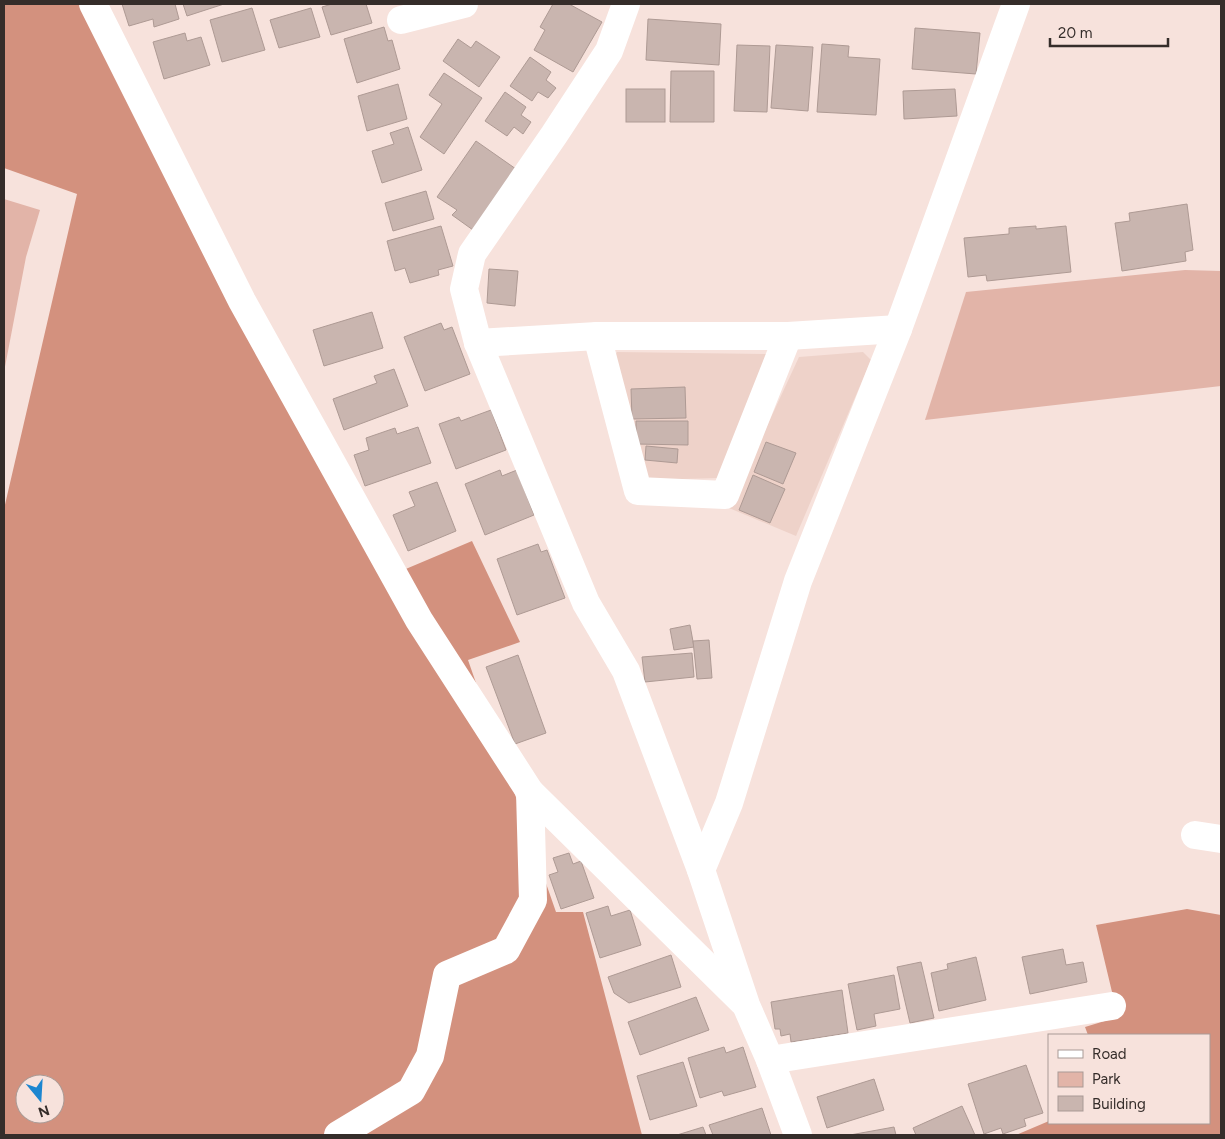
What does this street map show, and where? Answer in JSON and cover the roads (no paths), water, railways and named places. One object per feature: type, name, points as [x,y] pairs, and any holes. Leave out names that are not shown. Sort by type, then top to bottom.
[{"type":"street","points":[[93,4],[242,301],[419,620],[530,792],[746,1005]]},
{"type":"street","points":[[401,20],[464,4]]},
{"type":"street","points":[[626,4],[609,51],[472,254],[464,288],[478,343],[586,603],[626,671],[701,870],[746,1005],[770,1060],[798,1135]]},
{"type":"street","points":[[701,870],[729,803],[798,581],[898,329],[1016,4]]},
{"type":"street","points":[[478,343],[597,336],[788,336],[898,329]]},
{"type":"street","points":[[597,336],[638,491],[725,495],[788,336]]},
{"type":"street","points":[[338,1135],[411,1091],[430,1056],[447,975],[506,950],[533,900],[530,792]]},
{"type":"street","points":[[770,1060],[1112,1006]]}]
